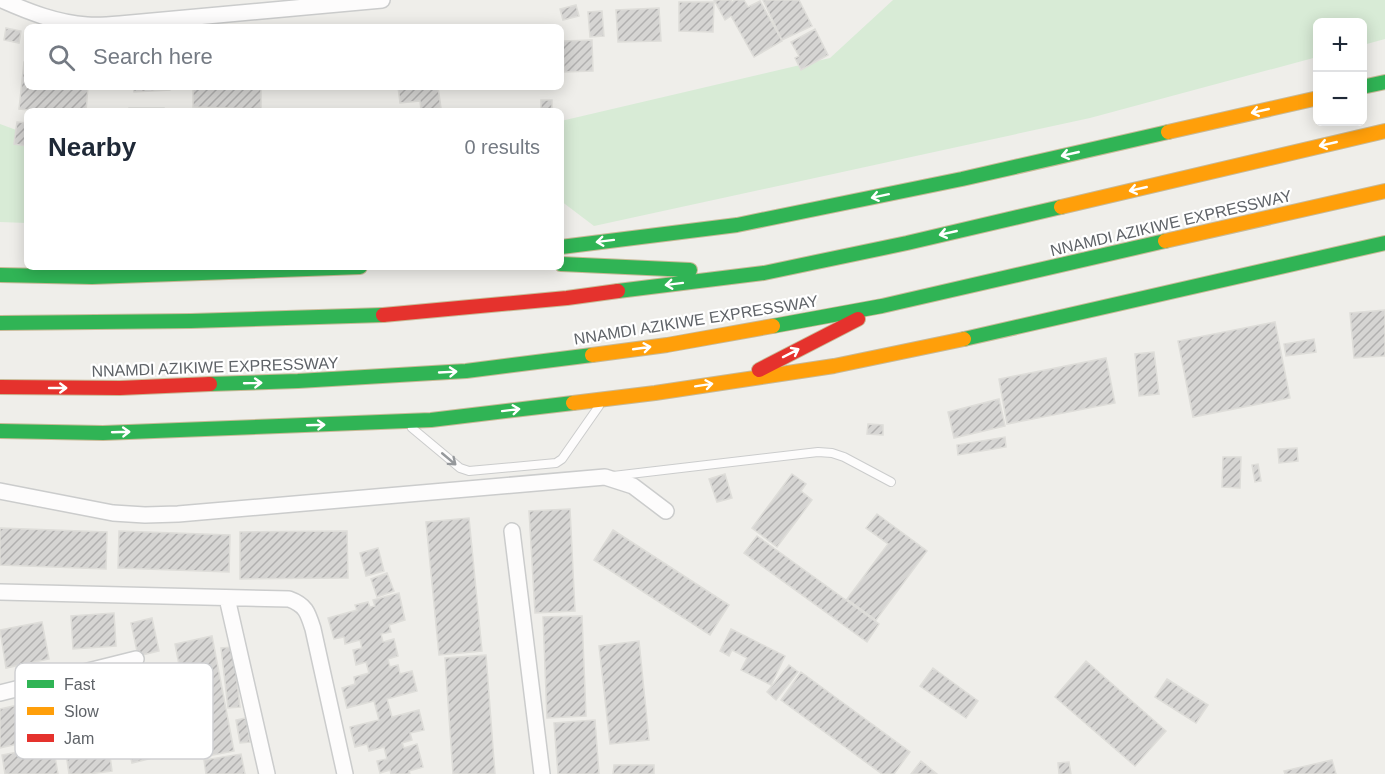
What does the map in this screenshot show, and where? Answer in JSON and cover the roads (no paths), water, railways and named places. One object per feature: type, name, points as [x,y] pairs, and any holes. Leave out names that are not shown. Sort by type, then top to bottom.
[{"type":"highway","points":[[1367,86],[1385,82]]},
{"type":"highway","points":[[564,243],[737,225],[962,179],[1313,99]]},
{"type":"highway","points":[[0,323],[191,321],[392,315],[567,298],[764,273],[907,243],[1385,131]]},
{"type":"highway","name":"NNAMDI AZIKIWE EXPRESSWAY","points":[[0,387],[120,388],[466,371],[667,345],[882,306],[1385,191]]},
{"type":"highway","points":[[0,431],[103,433],[431,420],[603,399],[834,366],[991,334],[1385,243]]},
{"type":"highway","points":[[564,264],[764,273]]},
{"type":"highway","points":[[0,275],[92,277],[280,270]]},
{"type":"highway","points":[[739,380],[882,306]]},
{"type":"street","points":[[2,0],[26,11],[58,21],[80,24]]},
{"type":"street","points":[[120,24],[382,0]]},
{"type":"street","points":[[0,491],[113,513],[146,515],[605,477],[633,486],[666,511]]},
{"type":"street","points":[[512,531],[542,774]]},
{"type":"street","points":[[0,592],[289,599],[299,603],[307,612],[313,629],[345,774]]},
{"type":"street","points":[[227,598],[267,774]]},
{"type":"street","points":[[120,663],[136,659]]},
{"type":"street","points":[[0,693],[15,689]]},
{"type":"lane","points":[[404,421],[460,468],[469,471],[556,463],[562,459],[603,399]]},
{"type":"lane","points":[[605,477],[818,452],[844,457],[891,482]]}]
